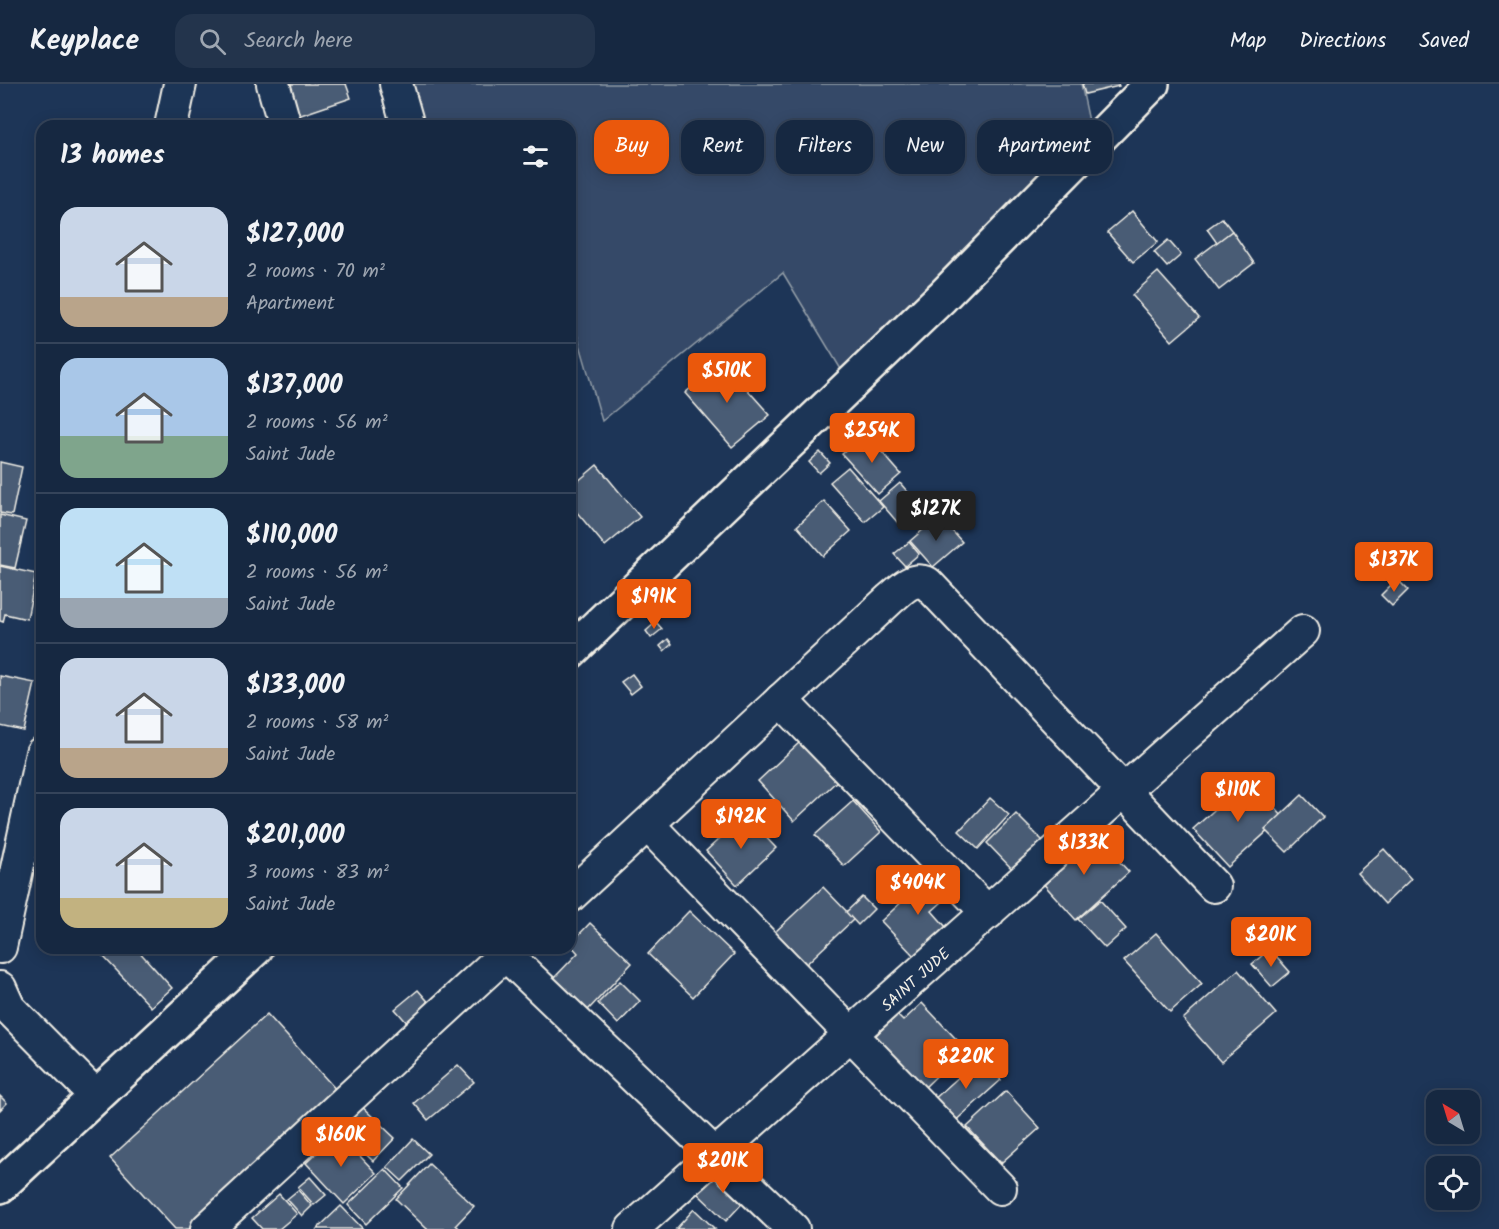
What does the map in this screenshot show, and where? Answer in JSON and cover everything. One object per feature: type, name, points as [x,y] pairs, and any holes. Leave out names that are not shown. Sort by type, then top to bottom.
[{"type":"street","points":[[172,120],[180,84]]},
{"type":"street","points":[[273,84],[283,120]]},
{"type":"street","points":[[396,84],[406,120]]},
{"type":"street","points":[[576,646],[841,395],[1152,84]]},
{"type":"street","points":[[576,891],[649,826],[890,599],[909,582],[919,579],[927,583],[1122,792],[1214,886]]},
{"type":"street","name":"SAINT JUDE","points":[[632,1229],[1303,631]]},
{"type":"street","points":[[781,700],[988,913]]},
{"type":"street","points":[[0,947],[36,782]]},
{"type":"street","points":[[649,826],[850,1036],[1000,1188]]},
{"type":"street","points":[[18,869],[36,852]]},
{"type":"street","points":[[0,1186],[250,954]]},
{"type":"street","points":[[220,1225],[505,954]]},
{"type":"street","points":[[511,954],[714,1156],[793,1229]]},
{"type":"street","points":[[0,988],[9,1008],[96,1096]]},
{"type":"shaded area","points":[[410,84],[1081,84],[1089,120],[977,120],[977,174],[1043,174],[845,376],[783,273],[602,421],[576,331],[576,120],[420,120]]},
{"type":"building","points":[[287,84],[346,84],[351,98],[298,116]]},
{"type":"building","points":[[1082,84],[1118,84],[1119,86],[1085,94]]},
{"type":"building","points":[[1132,211],[1158,242],[1133,262],[1107,232]]},
{"type":"building","points":[[1222,218],[1232,231],[1217,243],[1207,229]]},
{"type":"building","points":[[1232,231],[1254,263],[1219,290],[1195,259]]},
{"type":"building","points":[[1168,240],[1181,255],[1167,267],[1154,252]]},
{"type":"building","points":[[1158,272],[1199,318],[1172,341],[1132,295]]},
{"type":"building","points":[[722,361],[770,415],[732,447],[685,393]]},
{"type":"building","points":[[866,434],[901,474],[878,494],[842,454]]},
{"type":"building","points":[[820,452],[830,463],[819,473],[809,462]]},
{"type":"building","points":[[0,462],[22,467],[12,515],[0,513]]},
{"type":"building","points":[[597,465],[640,517],[605,546],[576,511],[576,483]]},
{"type":"building","points":[[848,467],[883,507],[865,522],[830,482]]},
{"type":"building","points":[[900,483],[919,505],[898,523],[879,501]]},
{"type":"building","points":[[824,501],[851,531],[823,556],[797,526]]},
{"type":"building","points":[[0,515],[26,521],[15,568],[0,565]]},
{"type":"building","points":[[939,516],[962,542],[933,567],[910,541]]},
{"type":"building","points":[[909,542],[919,554],[905,566],[894,554]]},
{"type":"building","points":[[0,566],[36,574],[27,619],[5,614],[3,622],[0,621]]},
{"type":"building","points":[[1397,579],[1408,590],[1392,606],[1381,595]]},
{"type":"building","points":[[656,622],[662,629],[651,638],[646,631]]},
{"type":"building","points":[[668,639],[672,644],[664,651],[660,646]]},
{"type":"building","points":[[632,674],[641,686],[631,694],[621,682]]},
{"type":"building","points":[[0,676],[35,683],[24,731],[0,726]]},
{"type":"building","points":[[800,742],[837,781],[794,821],[758,781]]},
{"type":"building","points":[[1249,779],[1283,817],[1228,867],[1193,829]]},
{"type":"building","points":[[1302,795],[1323,817],[1287,852],[1265,830]]},
{"type":"building","points":[[990,798],[1009,815],[978,849],[959,831]]},
{"type":"building","points":[[853,801],[881,832],[844,866],[815,835]]},
{"type":"building","points":[[1016,814],[1045,843],[1015,872],[987,843]]},
{"type":"building","points":[[745,815],[776,848],[737,885],[706,851]]},
{"type":"building","points":[[1093,833],[1129,872],[1076,920],[1040,880]]},
{"type":"building","points":[[1384,849],[1411,879],[1385,904],[1357,873]]},
{"type":"building","points":[[932,874],[951,894],[932,911],[946,927],[914,956],[881,921]]},
{"type":"building","points":[[823,887],[854,919],[801,969],[787,954],[792,949],[775,932]]},
{"type":"building","points":[[862,897],[874,909],[858,925],[846,912]]},
{"type":"building","points":[[1100,900],[1126,929],[1105,948],[1078,919]]},
{"type":"building","points":[[689,911],[734,954],[693,997],[648,954]]},
{"type":"building","points":[[590,923],[632,963],[588,1010],[554,978],[578,953],[576,938]]},
{"type":"building","points":[[1156,933],[1202,984],[1170,1012],[1124,961]]},
{"type":"building","points":[[1270,949],[1290,972],[1272,987],[1252,964]]},
{"type":"building","points":[[105,954],[141,954],[172,988],[151,1007],[103,956]]},
{"type":"building","points":[[1238,970],[1276,1014],[1221,1062],[1183,1019]]},
{"type":"building","points":[[620,981],[640,1001],[618,1024],[598,1003]]},
{"type":"building","points":[[418,990],[432,1006],[409,1025],[395,1009]]},
{"type":"building","points":[[922,1003],[958,1041],[945,1053],[953,1060],[924,1088],[874,1037],[897,1015],[903,1021]]},
{"type":"building","points":[[267,1014],[339,1093],[190,1229],[175,1229],[110,1158]]},
{"type":"building","points":[[981,1057],[1001,1080],[952,1124],[932,1101]]},
{"type":"building","points":[[458,1065],[474,1082],[428,1120],[414,1103]]},
{"type":"building","points":[[1006,1091],[1040,1128],[1001,1163],[967,1127]]},
{"type":"building","points":[[0,1096],[7,1103],[0,1110]]},
{"type":"building","points":[[358,1103],[395,1138],[373,1161],[336,1126]]},
{"type":"building","points":[[338,1133],[376,1173],[344,1204],[306,1163]]},
{"type":"building","points":[[413,1139],[429,1154],[402,1181],[387,1167]]},
{"type":"building","points":[[429,1164],[474,1206],[456,1225],[460,1229],[427,1229],[396,1199]]},
{"type":"building","points":[[720,1168],[750,1195],[726,1221],[697,1193]]},
{"type":"building","points":[[385,1169],[403,1188],[366,1224],[348,1205]]},
{"type":"building","points":[[310,1177],[326,1195],[314,1205],[298,1187]]},
{"type":"building","points":[[298,1190],[312,1206],[302,1216],[287,1199]]},
{"type":"building","points":[[279,1194],[297,1214],[279,1229],[262,1229],[252,1218]]},
{"type":"building","points":[[341,1206],[363,1229],[317,1229]]},
{"type":"building","points":[[694,1209],[715,1229],[676,1229]]}]
